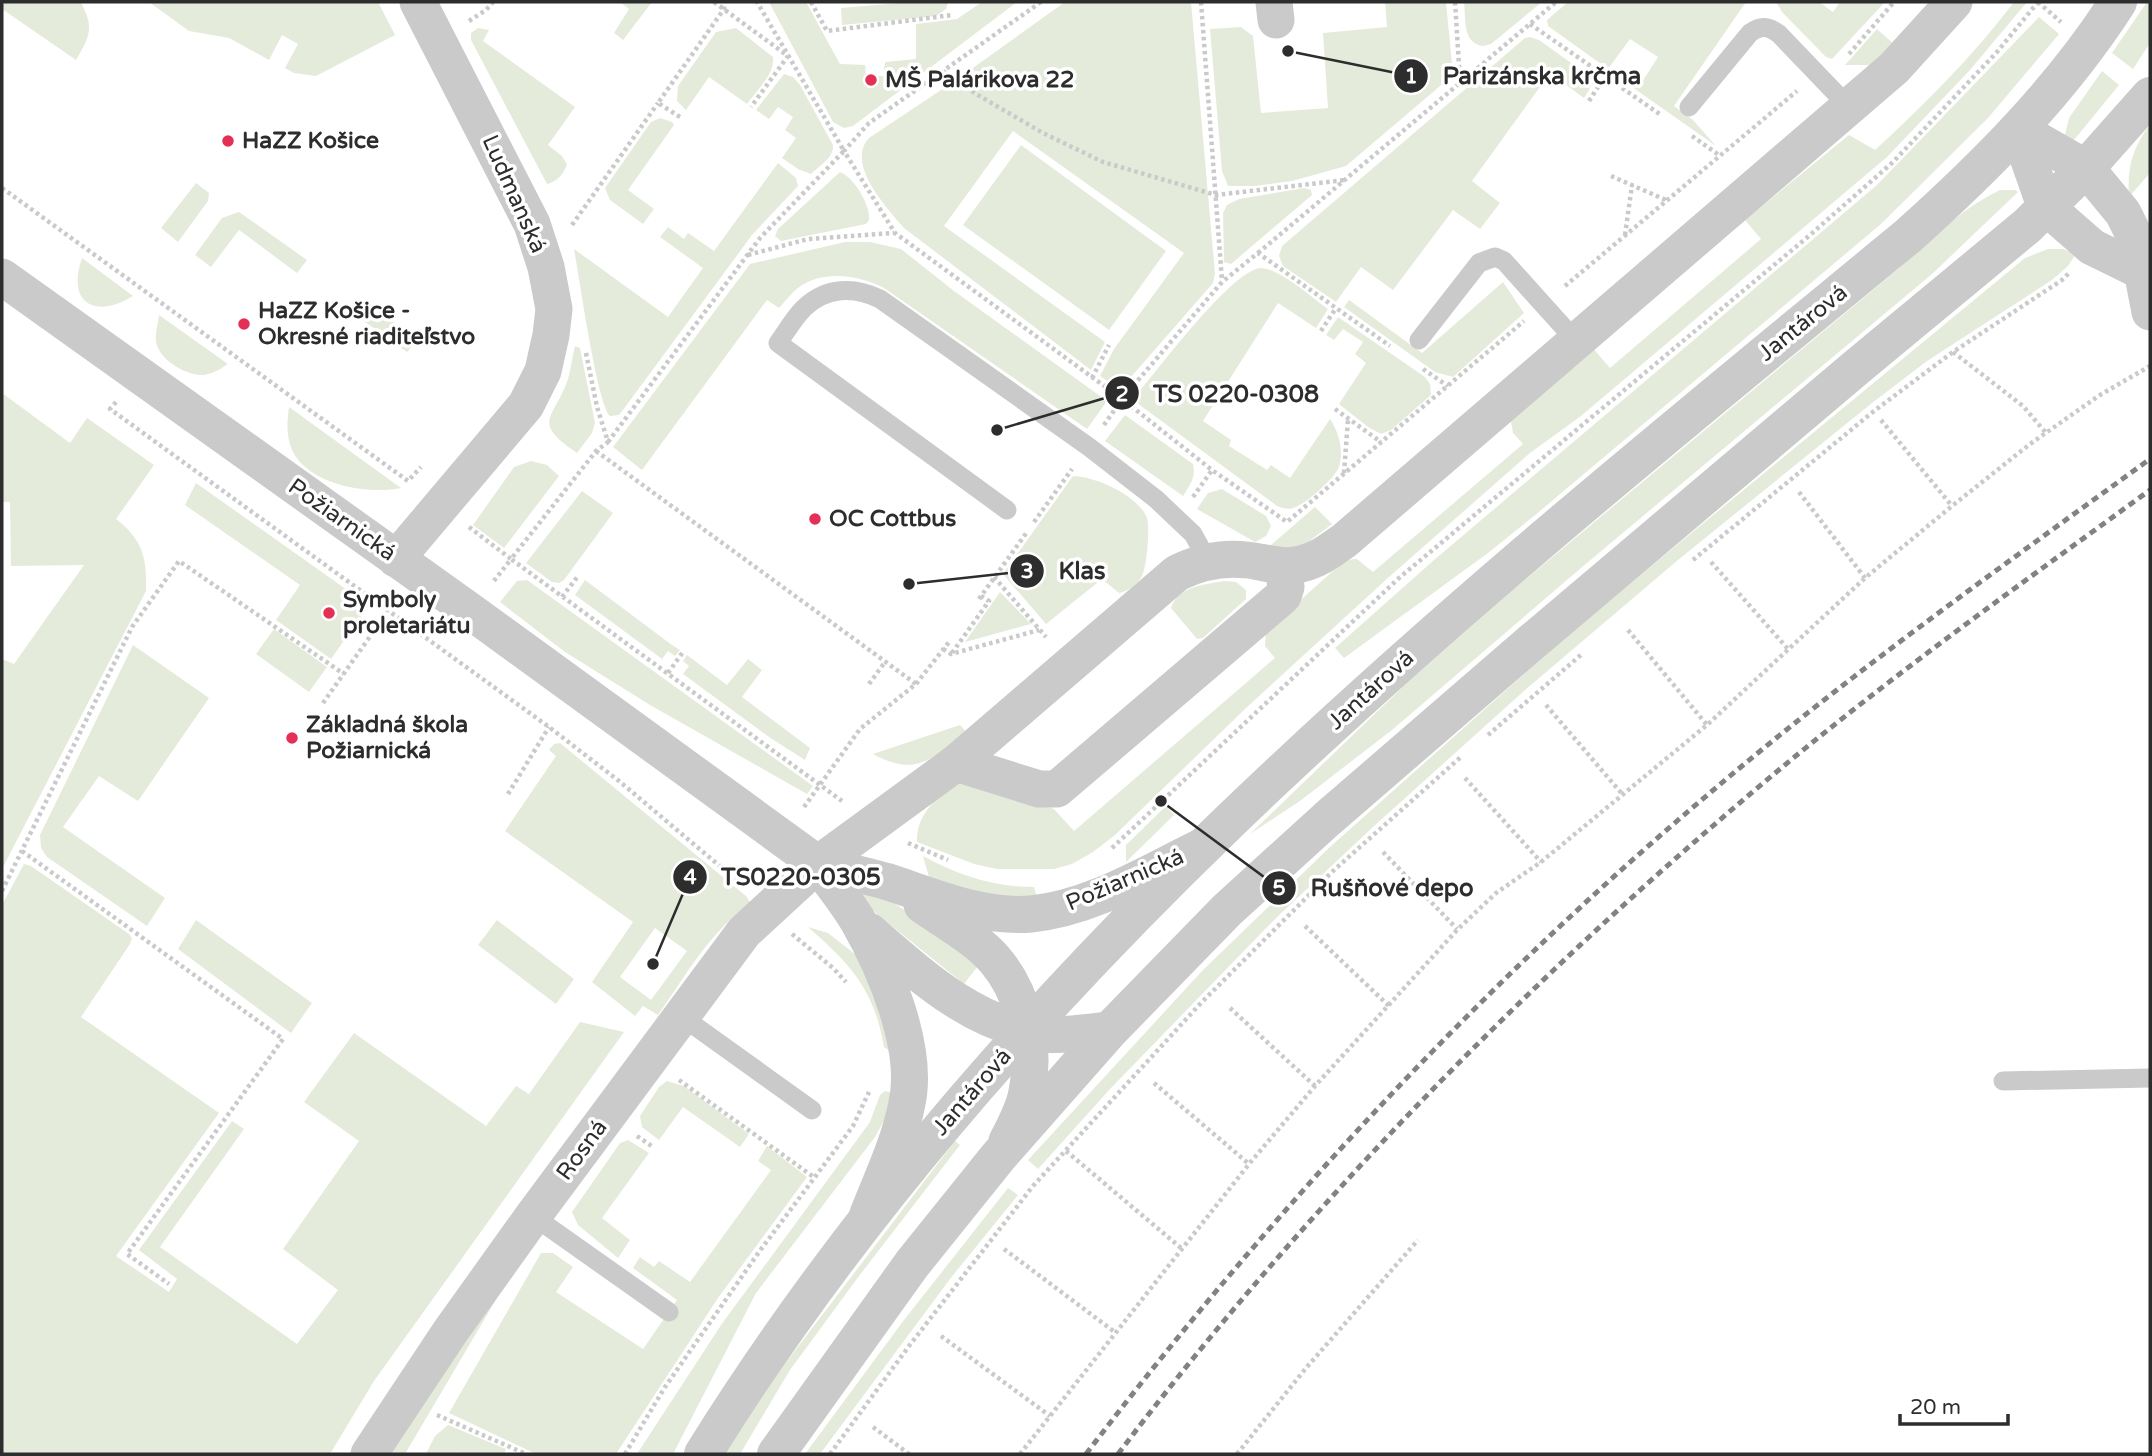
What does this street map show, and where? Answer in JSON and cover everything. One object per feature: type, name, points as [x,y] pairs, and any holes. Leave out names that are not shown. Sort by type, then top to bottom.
[{"type":"street","name":"Ludmanská","points":[[396,558],[526,405],[543,371],[554,309],[546,267],[532,224],[418,2]]},
{"type":"street","points":[[1208,561],[1245,560],[1283,567],[1317,559],[1345,540],[1894,68],[1954,2]]},
{"type":"street","name":"Jantárová","points":[[703,1454],[794,1316],[948,1117],[1201,848],[1489,583],[1908,236],[1970,180],[2090,46],[2118,2]]},
{"type":"street","points":[[776,1454],[912,1264],[998,1157],[1110,1030],[1227,910],[1327,819],[1858,366],[2017,234],[2086,168],[2150,96]]},
{"type":"street","points":[[2018,129],[2086,168],[2123,214],[2136,239],[2150,312]]},
{"type":"street","points":[[2018,129],[2045,206],[2092,247],[2143,272]]},
{"type":"street","name":"Požiarnická","points":[[2,277],[470,611],[818,864],[858,921],[901,1017],[909,1060],[910,1086],[904,1117],[865,1222]]},
{"type":"street","name":"Rosná","points":[[369,1454],[400,1405],[533,1216],[744,932],[818,864],[956,763],[1177,573],[1208,561]]},
{"type":"street","points":[[956,763],[1039,789],[1056,789],[1283,596],[1286,587],[1283,567]]},
{"type":"street","name":"Požiarnická","points":[[818,864],[979,911],[1029,914],[1064,908],[1113,890],[1201,848]]},
{"type":"street","name":"Požiarnická","points":[[886,882],[958,930],[993,958],[1009,978],[1020,1002],[1027,1031],[1027,1092],[1013,1129],[998,1157]]},
{"type":"street","points":[[858,921],[957,1002],[996,1022],[1027,1031],[1062,1035],[1110,1030]]},
{"type":"lane","points":[[1689,107],[1750,33],[1758,27],[1766,27],[1779,34],[1849,107]]},
{"type":"lane","points":[[1419,340],[1479,263],[1495,257],[1504,261],[1576,341]]},
{"type":"lane","points":[[1007,510],[778,343],[804,307],[835,292],[850,289],[873,296],[1088,447],[1173,513],[1193,534],[1208,561]]},
{"type":"lane","points":[[681,1016],[812,1111]]},
{"type":"lane","points":[[2003,1081],[2150,1079]]},
{"type":"lane","points":[[533,1216],[669,1312]]},
{"type":"path","points":[[468,22],[486,10],[492,2]]},
{"type":"path","points":[[715,2],[788,56]]},
{"type":"path","points":[[569,229],[724,9],[724,2]]},
{"type":"path","points":[[757,2],[895,233],[1122,399],[1212,470],[1287,522],[1795,92],[1840,65],[1894,2]]},
{"type":"path","points":[[811,2],[827,31],[952,15]]},
{"type":"path","points":[[440,649],[596,450],[608,442],[760,238],[869,123],[1041,2]]},
{"type":"path","points":[[1201,2],[1222,282]]},
{"type":"path","points":[[1455,2],[1460,82]]},
{"type":"path","points":[[951,654],[989,601],[980,597],[1122,399],[1222,282],[1556,2]]},
{"type":"path","points":[[1107,852],[1399,578],[1810,236],[1893,162],[1997,52],[2038,2]]},
{"type":"path","points":[[1530,23],[1662,116]]},
{"type":"path","points":[[751,107],[788,56]]},
{"type":"path","points":[[943,71],[976,94],[1043,133],[1103,162],[1216,195],[1345,180]]},
{"type":"path","points":[[1589,101],[1605,76]]},
{"type":"path","points":[[658,103],[680,117]]},
{"type":"path","points":[[1685,131],[1719,155]]},
{"type":"path","points":[[1611,176],[1666,200]]},
{"type":"path","points":[[1625,235],[1632,185]]},
{"type":"path","points":[[2,188],[408,481],[426,462]]},
{"type":"path","points":[[747,255],[808,239],[895,233]]},
{"type":"path","points":[[1687,564],[1874,411],[1953,352],[2062,281],[2092,247]]},
{"type":"path","points":[[1258,253],[1392,347]]},
{"type":"path","points":[[1321,331],[1336,307]]},
{"type":"path","points":[[584,342],[597,407],[608,442]]},
{"type":"path","points":[[1092,378],[1109,345]]},
{"type":"path","points":[[1953,352],[2023,406],[2046,433]]},
{"type":"path","points":[[1415,363],[1448,386]]},
{"type":"path","points":[[1020,1454],[1249,1164],[1315,1086],[1457,930],[1496,893],[1541,862],[1707,725],[1865,578],[1952,506],[2030,444],[2101,395],[2150,366]]},
{"type":"path","points":[[121,394],[110,410],[549,727],[619,781],[745,887],[759,919]]},
{"type":"path","points":[[1335,409],[1381,442]]},
{"type":"path","points":[[1344,474],[1348,418]]},
{"type":"path","points":[[1881,419],[1952,506]]},
{"type":"path","points":[[596,450],[916,684]]},
{"type":"path","points":[[1799,492],[1865,578]]},
{"type":"path","points":[[441,506],[871,824],[922,850],[958,863]]},
{"type":"path","points":[[2,891],[132,627],[179,561],[344,674]]},
{"type":"path","points":[[1710,562],[1788,649]]},
{"type":"path","points":[[562,597],[578,576]]},
{"type":"path","points":[[994,577],[1070,665]]},
{"type":"path","points":[[323,703],[388,611]]},
{"type":"path","points":[[943,649],[951,654],[1039,630]]},
{"type":"path","points":[[1628,630],[1707,725]]},
{"type":"path","points":[[820,784],[860,729],[916,684],[949,642]]},
{"type":"path","points":[[1486,736],[1592,645]]},
{"type":"path","points":[[668,673],[683,652]]},
{"type":"path","points":[[869,684],[885,662]]},
{"type":"path","points":[[1546,705],[1623,795]]},
{"type":"path","points":[[508,794],[549,727]]},
{"type":"path","points":[[830,1454],[917,1335],[1033,1186],[1201,1003],[1333,871],[1465,754]]},
{"type":"path","points":[[1465,778],[1541,862]]},
{"type":"path","points":[[22,852],[283,1040],[127,1254],[169,1284]]},
{"type":"path","points":[[1383,852],[1457,930]]},
{"type":"path","points":[[1305,926],[1389,1006]]},
{"type":"path","points":[[792,934],[833,968],[849,986]]},
{"type":"path","points":[[1230,1008],[1315,1086]]},
{"type":"path","points":[[676,1077],[815,1178]]},
{"type":"path","points":[[625,1454],[665,1387],[759,1252],[853,1126],[873,1083]]},
{"type":"path","points":[[1154,1083],[1249,1164]]},
{"type":"path","points":[[1066,1151],[1181,1248]]},
{"type":"path","points":[[1237,1454],[1306,1367],[1418,1240]]},
{"type":"path","points":[[1004,1249],[1116,1333]]},
{"type":"path","points":[[942,1336],[1050,1416]]},
{"type":"path","points":[[435,1414],[526,1454]]},
{"type":"path","points":[[873,1427],[909,1454]]},
{"type":"path","points":[[510,1454],[512,1448]]},
{"type":"green space","points":[[4,2],[81,3],[88,19],[89,32],[76,60],[2,9]]},
{"type":"green space","points":[[149,2],[378,2],[395,35],[316,76],[294,73],[285,68],[298,44],[282,35],[269,60],[229,38],[189,31]]},
{"type":"green space","points":[[620,2],[652,2],[623,40],[614,33],[629,9]]},
{"type":"green space","points":[[769,2],[806,2],[840,64],[865,65],[866,75],[883,76],[885,62],[916,59],[916,24],[957,19],[982,2],[1017,2],[853,126],[844,128],[833,122]]},
{"type":"green space","points":[[948,2],[946,9],[936,16],[842,25],[841,8]]},
{"type":"green space","points":[[1065,2],[1191,2],[1215,274],[1213,283],[1131,377],[1119,384],[1100,376],[1114,349],[1184,253],[1013,131],[944,226],[1105,342],[1091,370],[904,228],[879,198],[865,173],[862,160],[863,149],[869,138]]},
{"type":"green space","points":[[1385,2],[1446,2],[1452,64],[1446,81],[1346,166],[1292,181],[1228,186],[1222,171],[1210,29],[1241,27],[1253,36],[1261,113],[1328,108],[1323,33],[1387,27]]},
{"type":"green space","points":[[1464,2],[1542,2],[1491,44],[1483,46],[1476,44],[1468,35]]},
{"type":"green space","points":[[1568,2],[1746,2],[1674,106],[1693,120],[1716,146],[1615,75],[1620,67],[1642,82],[1658,57],[1630,39],[1608,69],[1548,26],[1547,20]]},
{"type":"green space","points":[[1776,2],[1819,2],[1833,12],[1840,2],[1885,2],[1832,59],[1826,57],[1782,12]]},
{"type":"green space","points":[[2014,2],[2027,2],[1970,70],[1887,157],[1581,416],[1530,453],[1389,577],[1245,709],[1115,835],[1093,852],[1072,864],[1054,869],[997,869],[974,864],[917,842],[924,816],[954,783],[984,786],[1054,809],[1074,831],[1275,658],[1265,646],[1266,631],[1345,560],[1357,559],[1373,572],[1523,444],[1513,433],[1511,422],[1516,414],[1592,347],[1610,368],[1761,239],[1745,220],[1849,135],[1875,150],[1948,79]]},
{"type":"green space","points":[[2147,2],[2150,2],[2150,43],[2133,69],[2112,53]]},
{"type":"green space","points":[[2039,17],[2059,34],[1988,118],[1881,224],[1534,516],[1344,658],[1335,648],[1434,560],[1877,185]]},
{"type":"green space","points":[[478,28],[489,30],[483,41],[575,107],[548,145],[562,156],[567,164],[562,174],[554,181],[547,184],[471,40],[471,33]]},
{"type":"green space","points":[[736,28],[773,57],[768,76],[747,104],[709,77],[686,110],[677,101],[678,86],[716,32]]},
{"type":"green space","points":[[1877,29],[1895,45],[1870,65],[1845,65]]},
{"type":"green space","points":[[1525,38],[1539,40],[1595,80],[1584,98],[1550,73],[1472,181],[1500,203],[1480,229],[1453,210],[1393,290],[1361,267],[1336,302],[1283,266],[1279,256],[1282,246]]},
{"type":"green space","points":[[2102,71],[2119,85],[2074,140],[2064,139],[2069,118]]},
{"type":"green space","points":[[784,74],[793,77],[800,85],[833,145],[829,158],[811,174],[782,158],[796,138],[785,130],[793,117],[778,107],[769,119],[756,110]]},
{"type":"green space","points":[[660,118],[674,125],[628,190],[654,209],[643,224],[610,200],[605,188],[651,122]]},
{"type":"green space","points":[[2150,125],[2150,173],[2129,197],[2132,159]]},
{"type":"green space","points":[[1021,145],[1166,251],[1109,330],[963,225]]},
{"type":"green space","points":[[778,163],[796,178],[798,186],[752,235],[619,415],[610,416],[594,365],[574,249],[668,317],[703,268],[660,237],[668,227],[684,239],[688,233],[714,251]]},
{"type":"green space","points":[[840,172],[851,180],[864,200],[869,214],[866,224],[781,241],[775,236],[778,229]]},
{"type":"green space","points":[[196,183],[209,193],[208,201],[178,242],[161,228]]},
{"type":"green space","points":[[1304,188],[1311,190],[1312,195],[1231,264],[1224,262],[1223,213],[1227,205],[1239,199]]},
{"type":"green space","points":[[2000,190],[2018,192],[1932,274],[1392,730],[1300,801],[1250,834],[1409,681],[1508,594],[1897,270],[1946,226],[1972,206]]},
{"type":"green space","points":[[239,212],[307,260],[297,273],[239,230],[211,267],[195,255],[222,218]]},
{"type":"green space","points":[[845,242],[870,242],[901,249],[954,291],[1107,401],[1087,429],[884,288],[853,277],[829,276],[818,278],[798,288],[779,308],[767,300],[642,470],[613,447],[750,264]]},
{"type":"green space","points":[[2048,249],[2063,249],[2076,254],[2068,266],[2052,280],[1927,361],[1872,403],[1678,560],[1525,690],[1275,919],[1111,1088],[1038,1169],[1028,1160],[1203,970],[1331,846],[1575,629],[2025,258]]},
{"type":"green space","points":[[82,258],[133,296],[107,306],[88,303],[81,296],[78,287]]},
{"type":"green space","points":[[1259,268],[1285,277],[1328,309],[1316,328],[1278,303],[1203,421],[1231,440],[1229,446],[1267,470],[1271,465],[1290,478],[1330,419],[1340,442],[1339,467],[1319,490],[1291,509],[1277,506],[1137,403],[1137,394],[1215,302],[1246,274]]},
{"type":"green space","points":[[1503,282],[1524,313],[1453,377],[1435,372],[1344,307],[1349,300],[1422,353]]},
{"type":"green space","points":[[359,298],[418,340],[407,352],[350,311]]},
{"type":"green space","points":[[159,315],[228,364],[203,375],[189,373],[175,366],[158,349],[156,332]]},
{"type":"green space","points":[[1338,317],[1425,377],[1430,384],[1431,395],[1391,430],[1381,434],[1339,404],[1366,363],[1355,354],[1363,342],[1343,329],[1334,340],[1326,335]]},
{"type":"green space","points":[[575,346],[580,348],[595,423],[592,433],[577,453],[554,434],[550,426],[552,412],[568,379]]},
{"type":"green space","points":[[2,393],[70,443],[87,418],[154,465],[116,519],[138,542],[146,569],[146,591],[2,869],[2,659],[14,664],[84,565],[11,566],[10,502],[2,502]]},
{"type":"green space","points":[[289,407],[401,488],[356,488],[340,485],[311,472],[300,462],[290,445]]},
{"type":"green space","points":[[1125,415],[1193,464],[1193,477],[1183,496],[1105,441]]},
{"type":"green space","points":[[531,461],[547,465],[559,476],[504,548],[473,525],[514,467]]},
{"type":"green space","points":[[1073,476],[1104,483],[1126,495],[1142,510],[1147,518],[1148,530],[1145,566],[1141,578],[1128,589],[1119,593],[1102,579],[1046,624],[1003,574]]},
{"type":"green space","points":[[196,483],[367,604],[367,608],[331,659],[276,620],[300,585],[185,505]]},
{"type":"green space","points":[[1222,489],[1266,516],[1271,526],[1266,536],[1255,542],[1197,509],[1208,493]]},
{"type":"green space","points":[[582,491],[613,513],[564,580],[559,583],[552,582],[526,563]]},
{"type":"green space","points":[[1315,507],[1332,524],[1300,548],[1265,550]]},
{"type":"green space","points":[[527,580],[813,786],[807,794],[650,705],[565,652],[500,602],[517,581]]},
{"type":"green space","points":[[585,580],[680,650],[675,656],[668,651],[662,659],[575,595]]},
{"type":"green space","points":[[1225,581],[1236,582],[1246,590],[1246,599],[1203,638],[1197,639],[1171,608],[1186,591]]},
{"type":"green space","points":[[1000,592],[1031,624],[965,642]]},
{"type":"green space","points":[[274,629],[327,667],[309,692],[256,654]]},
{"type":"green space","points":[[133,645],[209,698],[138,801],[99,776],[63,827],[165,898],[147,926],[47,857],[41,848],[40,835]]},
{"type":"green space","points":[[687,655],[727,685],[748,659],[762,670],[742,697],[810,748],[805,760],[683,674],[689,666],[683,661]]},
{"type":"green space","points":[[960,725],[968,734],[923,762],[901,764],[873,754]]},
{"type":"green space","points":[[560,743],[746,896],[751,904],[711,940],[658,1015],[643,1006],[635,1016],[592,982],[633,922],[505,831],[556,756],[549,750],[554,744]],"holes":[[[655,928],[687,951],[651,1000],[620,977]]]},
{"type":"green space","points":[[1166,806],[1174,815],[1126,862],[1126,845]]},
{"type":"green space","points":[[923,856],[976,879],[1004,885],[1034,887],[1037,898],[988,897],[929,877]]},
{"type":"green space","points":[[24,864],[31,866],[132,938],[81,1017],[219,1113],[116,1256],[169,1292],[177,1279],[139,1250],[232,1121],[244,1129],[160,1247],[297,1344],[338,1290],[283,1249],[359,1141],[304,1102],[354,1033],[486,1126],[516,1086],[529,1094],[580,1022],[624,1032],[374,1381],[330,1454],[2,1454],[2,905]]},
{"type":"green space","points":[[859,887],[891,901],[981,962],[964,984],[862,902]]},
{"type":"green space","points":[[196,920],[312,1003],[291,1033],[178,949]]},
{"type":"green space","points":[[497,920],[574,979],[556,1004],[478,945]]},
{"type":"green space","points":[[808,927],[828,933],[860,958],[897,1056],[884,1047],[874,1009],[858,979],[837,954]]},
{"type":"green space","points":[[667,1081],[684,1086],[749,1134],[740,1147],[683,1107],[659,1140],[642,1127],[640,1116],[659,1087]]},
{"type":"green space","points":[[885,1091],[893,1093],[890,1110],[875,1137],[756,1293],[673,1454],[637,1454],[721,1325],[870,1122],[880,1095]]},
{"type":"green space","points":[[628,1140],[649,1153],[602,1218],[630,1240],[618,1258],[578,1225],[572,1212],[620,1143]]},
{"type":"green space","points":[[955,1141],[960,1145],[790,1370],[740,1454],[724,1454],[784,1365]]},
{"type":"green space","points":[[767,1146],[807,1177],[718,1298],[616,1454],[536,1454],[449,1413],[541,1253],[553,1253],[573,1267],[556,1292],[643,1349],[677,1300],[633,1268],[640,1257],[654,1267],[659,1261],[690,1282],[771,1170],[758,1161]]},
{"type":"green space","points":[[1008,1188],[1018,1195],[950,1279],[820,1454],[805,1454],[904,1320]]},
{"type":"green space","points":[[523,1254],[405,1454],[381,1454]]},
{"type":"green space","points":[[448,1425],[506,1449],[504,1454],[426,1454],[435,1436]]},
{"type":"railway","points":[[1086,1454],[1156,1364],[1303,1190],[1459,1024],[1541,944],[1625,867],[1764,748],[1927,621],[2150,459]]},
{"type":"railway","points":[[1118,1454],[1268,1269],[1348,1180],[1429,1093],[1601,926],[1689,846],[1870,696],[2150,490]]},
{"type":"place","name":"Parizánska krčma","points":[[1288,51]]},
{"type":"place","name":"MŠ Palárikova 22","points":[[871,80]]},
{"type":"place","name":"HaZZ Košice","points":[[228,141]]},
{"type":"place","name":"HaZZ Košice - Okresné riaditeľstvo","points":[[244,324]]},
{"type":"place","name":"TS 0220-0308","points":[[997,430]]},
{"type":"place","name":"OC Cottbus","points":[[815,519]]},
{"type":"place","name":"Klas","points":[[909,584]]},
{"type":"place","name":"Symboly proletariátu","points":[[329,613]]},
{"type":"place","name":"Základná škola Požiarnická","points":[[292,738]]},
{"type":"place","name":"Rušňové depo","points":[[1161,801]]},
{"type":"place","name":"TS0220-0305","points":[[653,964]]}]
